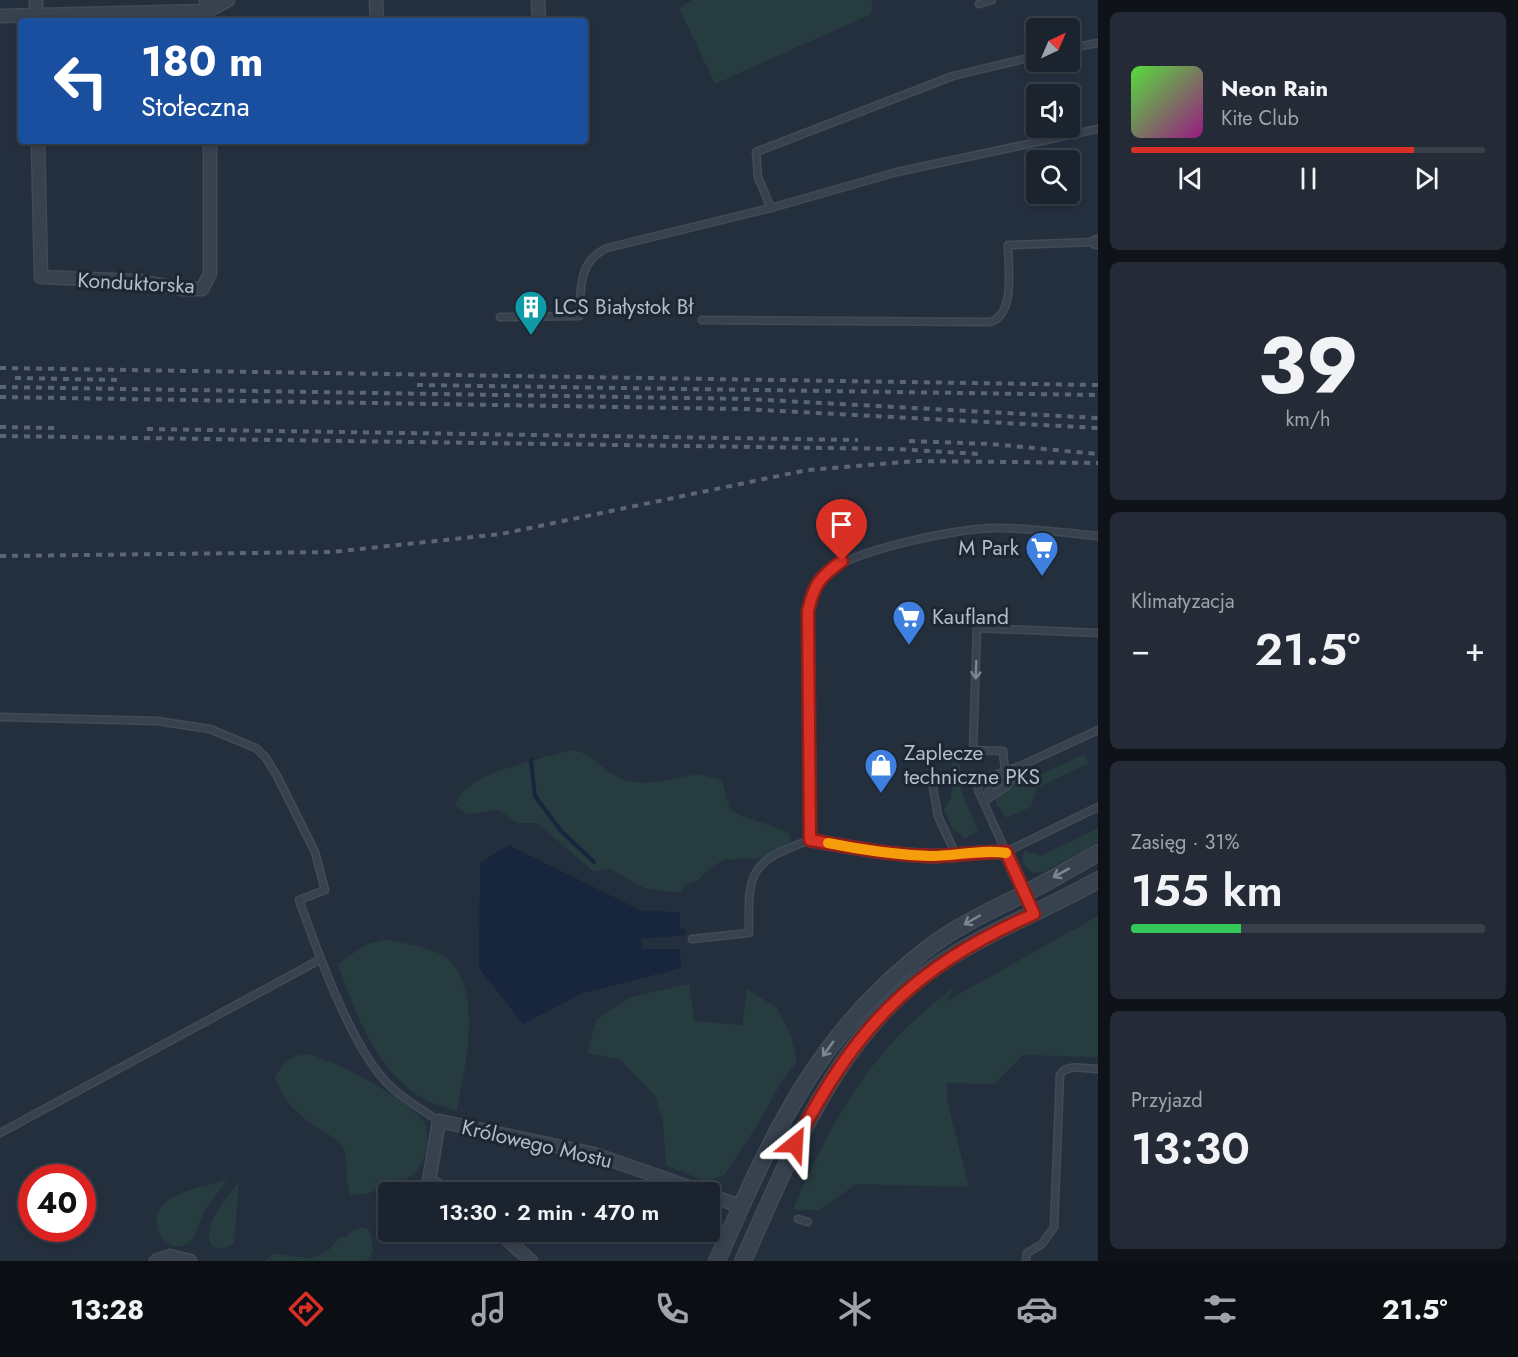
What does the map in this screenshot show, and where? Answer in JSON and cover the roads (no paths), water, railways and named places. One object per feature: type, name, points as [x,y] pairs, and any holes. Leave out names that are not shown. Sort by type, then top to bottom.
[{"type":"street","points":[[36,0],[36,18]]},
{"type":"street","points":[[0,16],[36,18],[207,11],[228,0]]},
{"type":"street","points":[[376,0],[377,18]]},
{"type":"street","points":[[538,0],[539,18]]},
{"type":"street","name":"Konduktorska","points":[[38,144],[41,277],[140,281],[182,289],[202,289],[210,274],[210,144]]},
{"type":"street","points":[[810,840],[897,854],[956,855],[979,851],[1006,852],[1034,914]]},
{"type":"street","points":[[717,1261],[776,1134],[803,1082],[839,1033],[868,1000],[936,942],[1098,853]]},
{"type":"street","points":[[743,1261],[795,1144],[829,1082],[865,1032],[895,999],[940,964],[964,949],[1098,880]]},
{"type":"street","points":[[431,1182],[429,1181],[439,1120]]},
{"type":"street","name":"Królowego Mostu","points":[[439,1120],[594,1154],[674,1182]]},
{"type":"street","points":[[776,1134],[787,1132],[795,1144]]},
{"type":"street","points":[[720,1199],[742,1207]]},
{"type":"street","points":[[510,1242],[531,1261]]},
{"type":"street","points":[[156,1261],[170,1256],[190,1261]]},
{"type":"lane","points":[[978,4],[992,0]]},
{"type":"lane","points":[[1080,46],[1098,43]]},
{"type":"lane","points":[[771,208],[758,177],[756,152],[953,76],[1026,58]]},
{"type":"lane","points":[[500,317],[579,316],[583,272],[589,261],[603,250],[771,208],[897,172],[1098,129]]},
{"type":"lane","points":[[702,320],[990,322],[1000,316],[1006,305],[1008,245],[1097,242]]},
{"type":"lane","points":[[692,939],[749,933],[748,887],[757,868],[779,850],[810,840],[808,611],[813,589],[823,575],[842,561],[911,541],[992,528],[1098,536]]},
{"type":"lane","points":[[1005,770],[1003,751],[974,750],[977,628],[1098,633]]},
{"type":"lane","points":[[0,717],[157,721],[210,729],[256,748],[266,758],[277,776],[315,852],[325,890],[299,900],[321,959],[370,1062],[390,1085],[439,1120]]},
{"type":"lane","points":[[1098,730],[1020,766],[1005,770],[979,783],[978,790],[1006,852],[1098,807]]},
{"type":"lane","points":[[986,809],[990,787],[1015,774],[1020,766]]},
{"type":"lane","points":[[931,776],[938,816],[956,855]]},
{"type":"lane","points":[[0,1132],[321,959]]},
{"type":"lane","points":[[1026,1261],[1027,1253],[1042,1244],[1054,1227],[1060,1076],[1063,1070],[1069,1067],[1098,1069]]},
{"type":"lane","points":[[798,1219],[808,1222]]},
{"type":"water","points":[[509,845],[642,911],[680,912],[680,928],[685,930],[685,935],[641,939],[642,949],[680,949],[681,968],[583,993],[523,1024],[479,968],[480,863]]},
{"type":"waterway","points":[[531,760],[535,796],[561,831],[594,862]]},
{"type":"railway","points":[[0,368],[1098,385]]},
{"type":"railway","points":[[15,378],[120,380]]},
{"type":"railway","points":[[417,385],[1098,395]]},
{"type":"railway","points":[[0,387],[748,399],[1098,418]]},
{"type":"railway","points":[[0,397],[743,409],[1098,428]]},
{"type":"railway","points":[[0,427],[54,428]]},
{"type":"railway","points":[[147,429],[858,440]]},
{"type":"railway","points":[[0,436],[896,449],[979,454]]},
{"type":"railway","points":[[909,441],[991,444],[1098,454]]},
{"type":"railway","points":[[0,556],[332,552],[501,534],[807,470],[916,461],[1098,463]]},
{"type":"place","name":"LCS Białystok Bł","points":[[531,336]]},
{"type":"place","name":"M Park","points":[[1042,577]]},
{"type":"place","name":"Kaufland","points":[[909,646]]},
{"type":"place","name":"Zaplecze techniczne PKS","points":[[881,794]]}]
